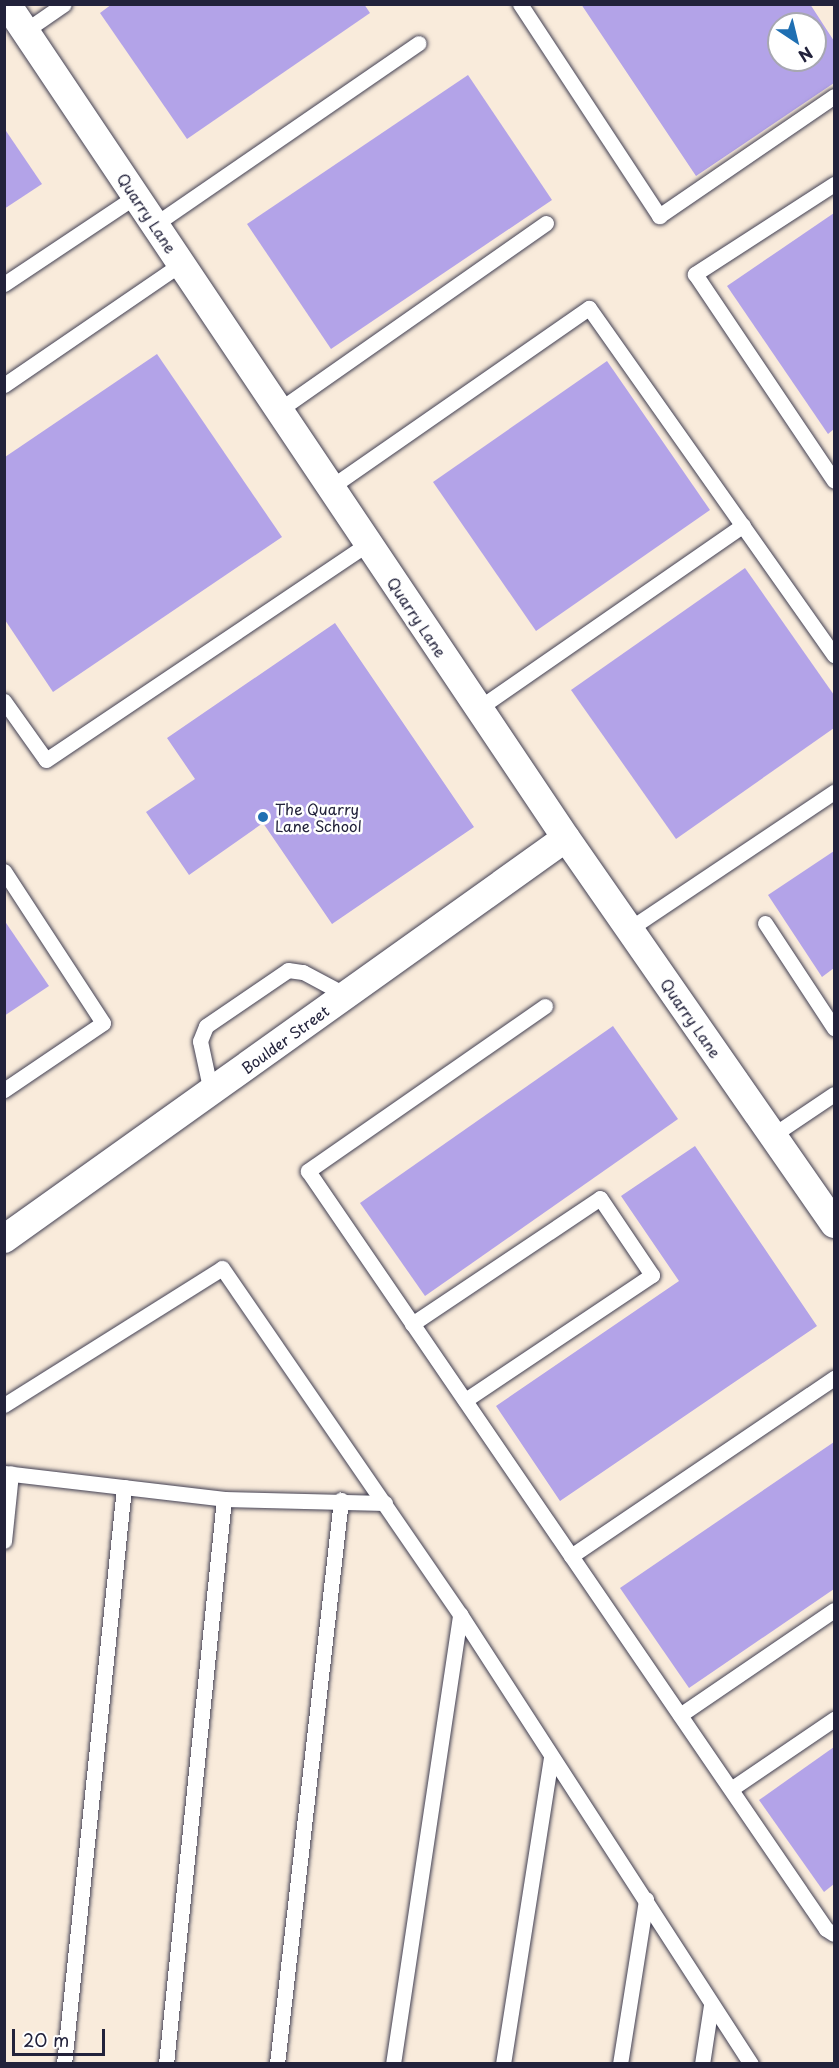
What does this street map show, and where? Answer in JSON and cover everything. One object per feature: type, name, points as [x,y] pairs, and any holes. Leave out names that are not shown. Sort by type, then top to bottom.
[{"type":"street","name":"Quarry Lane","points":[[14,22],[136,196],[566,838],[834,1224]]},
{"type":"street","name":"Boulder Street","points":[[4,1239],[566,838]]},
{"type":"lane","points":[[14,22],[64,4]]},
{"type":"lane","points":[[520,4],[659,216],[834,96]]},
{"type":"lane","points":[[154,225],[419,43]]},
{"type":"lane","points":[[832,472],[695,274],[834,184]]},
{"type":"lane","points":[[4,284],[136,196]]},
{"type":"lane","points":[[279,410],[546,223]]},
{"type":"lane","points":[[4,385],[181,264]]},
{"type":"lane","points":[[331,487],[589,308],[834,655]]},
{"type":"lane","points":[[479,708],[743,525]]},
{"type":"lane","points":[[4,700],[46,760],[368,544]]},
{"type":"lane","points":[[629,929],[834,792]]},
{"type":"lane","points":[[4,871],[103,1023],[4,1090]]},
{"type":"lane","points":[[765,923],[834,1028]]},
{"type":"lane","points":[[211,1092],[200,1041],[206,1026],[288,970],[303,972],[346,995]]},
{"type":"lane","points":[[545,1006],[308,1171],[826,1929],[834,1934]]},
{"type":"lane","points":[[772,1135],[834,1094]]},
{"type":"lane","points":[[412,1324],[600,1198],[607,1207],[652,1275],[465,1400]]},
{"type":"lane","points":[[4,1405],[222,1268],[460,1614],[751,2064]]},
{"type":"lane","points":[[571,1556],[834,1378]]},
{"type":"lane","points":[[4,1541],[8,1473],[224,1498],[385,1503]]},
{"type":"lane","points":[[64,2064],[124,1487]]},
{"type":"lane","points":[[166,2064],[224,1498]]},
{"type":"lane","points":[[277,2064],[341,1500]]},
{"type":"lane","points":[[680,1715],[834,1610]]},
{"type":"lane","points":[[393,2064],[460,1614]]},
{"type":"lane","points":[[730,1789],[834,1719]]},
{"type":"lane","points":[[503,2064],[551,1758]]},
{"type":"lane","points":[[620,2064],[646,1899]]},
{"type":"lane","points":[[702,2064],[711,2005]]},
{"type":"building","points":[[112,4],[364,4],[370,13],[187,139],[100,13]]},
{"type":"building","points":[[581,4],[810,4],[815,12],[767,12],[767,72],[827,72],[827,30],[834,41],[834,83],[696,176]]},
{"type":"building","points":[[468,75],[552,200],[331,349],[247,224]]},
{"type":"building","points":[[4,128],[42,184],[4,209]]},
{"type":"building","points":[[834,213],[834,429],[828,434],[727,286]]},
{"type":"building","points":[[157,354],[282,537],[53,692],[5,620],[5,457]]},
{"type":"building","points":[[607,361],[710,510],[536,631],[433,482]]},
{"type":"building","points":[[745,568],[834,695],[834,728],[676,839],[571,690]]},
{"type":"building","points":[[335,623],[474,827],[332,924],[263,823],[189,875],[146,812],[195,779],[167,738]]},
{"type":"building","points":[[834,851],[834,968],[822,977],[768,895]]},
{"type":"building","points":[[4,920],[49,986],[4,1016]]},
{"type":"building","points":[[613,1026],[678,1119],[425,1296],[360,1203]]},
{"type":"building","points":[[695,1146],[817,1326],[560,1501],[496,1406],[679,1281],[621,1196]]},
{"type":"building","points":[[834,1442],[834,1589],[689,1688],[620,1588]]},
{"type":"building","points":[[834,1747],[834,1884],[824,1892],[759,1800]]},
{"type":"place","name":"The Quarry Lane School","points":[[263,817]]}]
